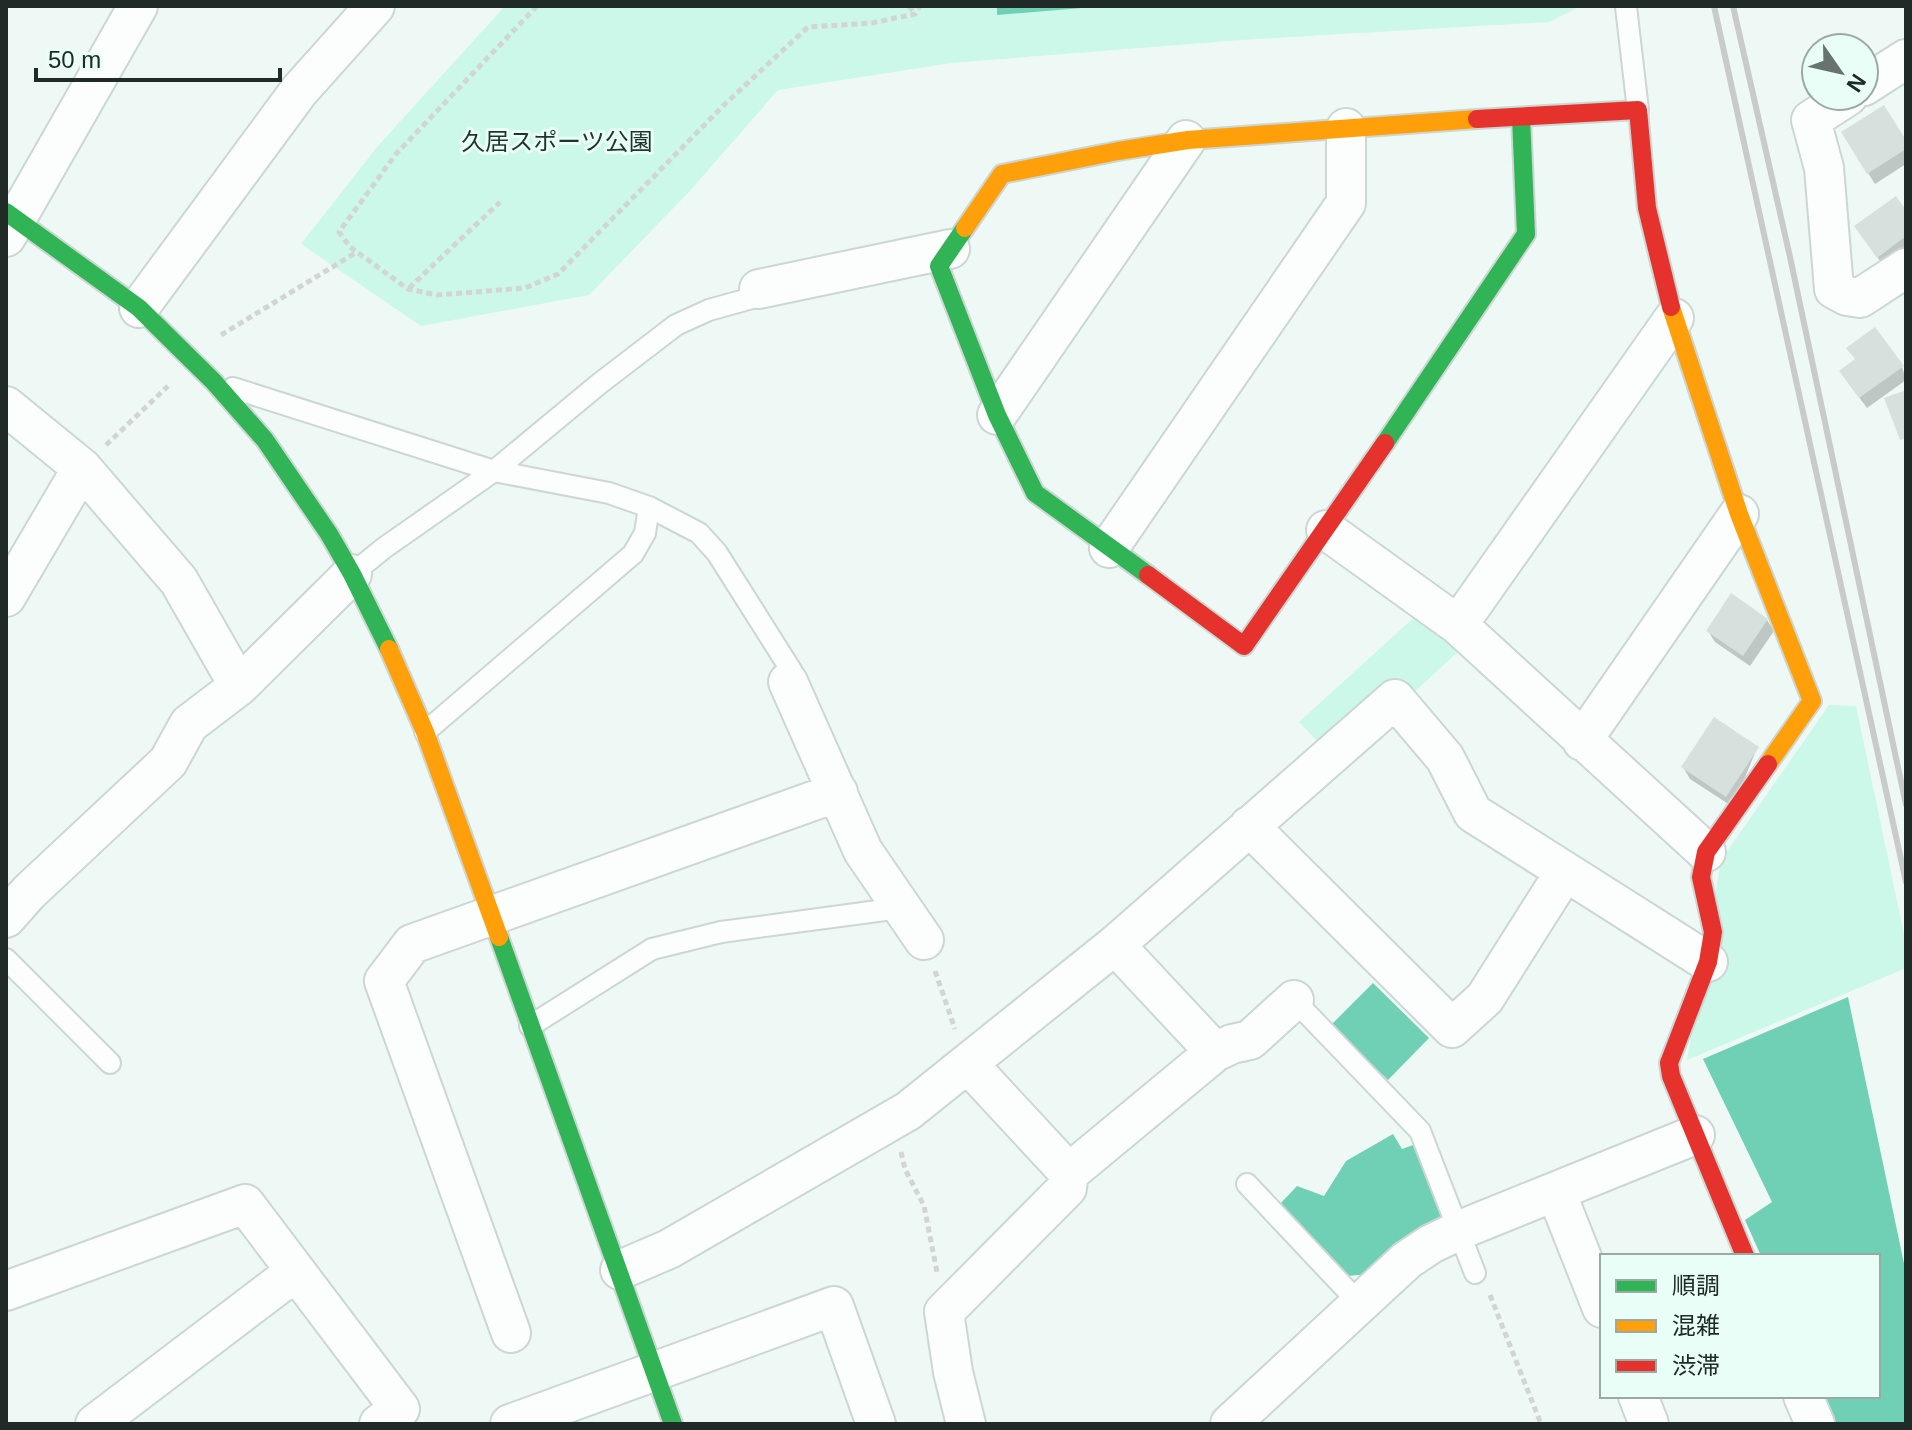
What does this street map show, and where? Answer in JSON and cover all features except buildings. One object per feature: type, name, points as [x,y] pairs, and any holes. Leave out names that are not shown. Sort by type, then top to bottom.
[{"type":"street","points":[[138,6],[9,223],[139,308],[214,382],[265,440],[329,534],[352,574],[425,732],[673,1424]]},
{"type":"street","points":[[139,308],[299,91],[375,6]]},
{"type":"street","points":[[1880,76],[1906,59]]},
{"type":"street","points":[[1521,117],[1526,234],[1244,646],[1035,493],[997,415],[939,266],[1002,174],[1186,140],[1346,128],[1521,117],[1638,110],[1647,208],[1674,318],[1739,514],[1812,701],[1706,852],[1701,877],[1713,932],[1708,962],[1669,1063],[1671,1076],[1744,1254]]},
{"type":"street","points":[[1823,112],[1811,120],[1824,168],[1834,289],[1860,298],[1906,268]]},
{"type":"street","points":[[1109,548],[1346,203],[1346,128]]},
{"type":"street","points":[[997,415],[1186,140]]},
{"type":"street","points":[[759,289],[950,249]]},
{"type":"street","points":[[1458,625],[1674,318]]},
{"type":"street","points":[[6,406],[82,468],[179,581],[239,686]]},
{"type":"street","points":[[6,597],[82,468]]},
{"type":"street","points":[[1582,741],[1739,514]]},
{"type":"street","points":[[1326,530],[1458,625],[1706,852]]},
{"type":"street","points":[[14,896],[168,762],[189,724],[239,686],[352,574]]},
{"type":"street","points":[[788,682],[863,851],[924,940]]},
{"type":"street","points":[[620,1270],[669,1249],[908,1111],[1115,945],[1395,699],[1445,758],[1473,813],[1708,962]]},
{"type":"street","points":[[511,1333],[384,981],[412,944],[838,792]]},
{"type":"street","points":[[1249,826],[1452,1028],[1485,998],[1564,873]]},
{"type":"street","points":[[1115,945],[1215,1052]]},
{"type":"street","points":[[966,1424],[953,1372],[944,1312],[1067,1188],[1069,1173],[1215,1052],[1250,1040],[1294,1000]]},
{"type":"street","points":[[968,1064],[1069,1173]]},
{"type":"street","points":[[1230,1424],[1407,1260],[1460,1230],[1695,1135]]},
{"type":"street","points":[[1556,1192],[1600,1303]]},
{"type":"street","points":[[6,1291],[245,1204],[400,1409],[379,1424]]},
{"type":"street","points":[[95,1424],[295,1272]]},
{"type":"street","points":[[510,1424],[834,1306],[876,1424]]},
{"type":"street","points":[[1639,1398],[1649,1424]]},
{"type":"street","points":[[1804,1398],[1815,1424]]},
{"type":"lane","points":[[1626,7],[1638,110]]},
{"type":"lane","points":[[352,574],[494,471],[676,325],[709,310],[752,298],[759,289]]},
{"type":"lane","points":[[214,382],[494,471],[609,493],[649,507],[699,533],[717,553],[791,670],[788,682]]},
{"type":"lane","points":[[425,732],[633,554],[645,533],[649,507]]},
{"type":"lane","points":[[530,1026],[652,949],[721,932],[900,908]]},
{"type":"lane","points":[[6,959],[110,1063]]},
{"type":"lane","points":[[1294,1000],[1420,1131],[1475,1273]]},
{"type":"lane","points":[[1247,1184],[1360,1304]]},
{"type":"path","points":[[537,6],[396,154],[339,232],[357,252],[408,289],[437,295],[525,288],[558,274],[725,104],[808,27],[872,23],[915,14],[920,6]]},
{"type":"path","points":[[909,6],[915,14]]},
{"type":"path","points":[[408,289],[500,202]]},
{"type":"path","points":[[188,356],[357,252]]},
{"type":"path","points":[[82,468],[170,385]]},
{"type":"path","points":[[924,940],[968,1064]]},
{"type":"path","points":[[892,1120],[905,1169],[924,1206],[944,1312]]},
{"type":"path","points":[[1475,1273],[1484,1281],[1541,1424]]},
{"type":"green space","name":"久居スポーツ公園","points":[[505,6],[1581,6],[1549,22],[1241,40],[951,63],[778,90],[688,193],[589,295],[421,326],[301,244],[377,147]]},
{"type":"green space","points":[[1420,612],[1460,650],[1410,696],[1319,743],[1299,722]]},
{"type":"green space","points":[[1829,705],[1856,706],[1906,944],[1906,968],[1687,1060],[1721,860]]},
{"type":"shaded area","points":[[997,6],[1106,6],[997,15]]},
{"type":"shaded area","points":[[1373,983],[1429,1038],[1388,1080],[1331,1025]]},
{"type":"shaded area","points":[[1848,997],[1906,1273],[1906,1424],[1832,1424],[1821,1398],[1880,1398],[1880,1254],[1760,1254],[1745,1220],[1772,1202],[1703,1059]]},
{"type":"shaded area","points":[[1393,1134],[1402,1149],[1413,1145],[1444,1221],[1370,1274],[1347,1276],[1280,1204],[1297,1186],[1324,1196],[1346,1161]]},
{"type":"railway","points":[[1714,6],[1906,882]]},
{"type":"railway","points":[[1733,6],[1790,257],[1906,805]]},
{"type":"traffic: fast","points":[[1385,443],[1526,234],[1521,117]]},
{"type":"traffic: fast","points":[[6,212],[139,308],[214,382],[265,440],[329,534],[389,649]]},
{"type":"traffic: fast","points":[[965,228],[939,266],[997,415],[1035,493],[1148,575]]},
{"type":"traffic: fast","points":[[499,937],[673,1424]]},
{"type":"traffic: slow","points":[[965,228],[1002,174],[1188,140],[1477,119]]},
{"type":"traffic: slow","points":[[1671,307],[1739,514],[1812,701],[1768,764]]},
{"type":"traffic: slow","points":[[389,649],[425,732],[499,937]]},
{"type":"traffic: jam","points":[[1477,119],[1638,110],[1647,208],[1671,307]]},
{"type":"traffic: jam","points":[[1148,575],[1244,646],[1385,443]]},
{"type":"traffic: jam","points":[[1744,1254],[1671,1076],[1669,1063],[1708,962],[1713,932],[1701,877],[1706,852],[1768,764]]}]
